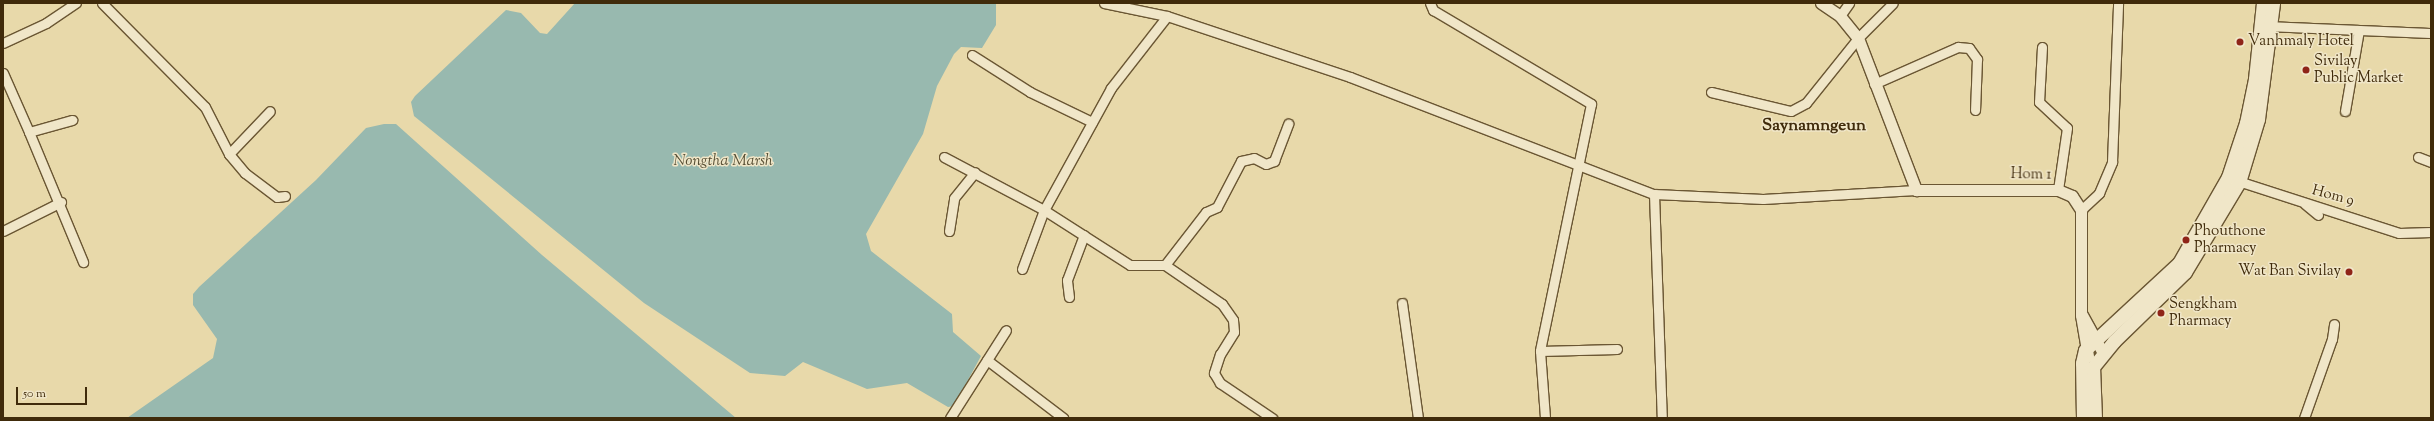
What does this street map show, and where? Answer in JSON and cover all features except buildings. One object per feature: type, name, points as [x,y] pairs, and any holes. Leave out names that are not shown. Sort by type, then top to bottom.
[{"type":"main road","points":[[2263,3],[2266,26]]},
{"type":"main road","points":[[2095,418],[2093,367],[2103,353],[2185,272],[2234,180],[2258,120],[2266,26],[2273,3]]},
{"type":"main road","points":[[2083,418],[2082,363],[2085,350],[2096,338],[2179,263],[2234,180]]},
{"type":"street","points":[[3,43],[46,23],[76,3]]},
{"type":"street","points":[[102,3],[204,107],[229,154],[267,190],[277,197],[285,196]]},
{"type":"street","points":[[1104,3],[1129,6],[1167,16],[1350,77],[1579,163],[1654,194],[1763,199],[1916,190],[1874,84],[1858,38],[1840,16],[1821,3]]},
{"type":"street","points":[[1430,3],[1433,10],[1591,104],[1540,351],[1545,418]]},
{"type":"street","points":[[1840,16],[1849,3]]},
{"type":"street","points":[[1711,92],[1791,111],[1806,103],[1858,38],[1893,3]]},
{"type":"street","points":[[2093,367],[2085,350],[2082,315],[2081,210],[2098,193],[2112,162],[2118,3]]},
{"type":"street","points":[[1022,269],[1044,210],[1111,88],[1167,16]]},
{"type":"street","points":[[2266,26],[2431,33]]},
{"type":"street","points":[[2345,112],[2359,30]]},
{"type":"street","points":[[2042,46],[2039,102],[2067,128],[2058,190]]},
{"type":"street","points":[[1874,84],[1958,47],[1969,48],[1977,59],[1974,110]]},
{"type":"street","points":[[972,55],[1030,92],[1092,122]]},
{"type":"street","points":[[3,73],[61,202],[83,262]]},
{"type":"street","points":[[229,154],[270,112]]},
{"type":"street","points":[[29,132],[72,120]]},
{"type":"street","points":[[1165,265],[1206,212],[1217,207],[1241,161],[1254,158],[1266,164],[1274,161],[1288,124]]},
{"type":"street","points":[[944,157],[975,172],[1044,210],[1130,265],[1165,265],[1222,304],[1233,320],[1234,332],[1220,354],[1214,373],[1220,383],[1272,418]]},
{"type":"street","points":[[2418,157],[2431,162]]},
{"type":"street","points":[[949,231],[954,198],[975,172]]},
{"type":"street","name":"Hom 9","points":[[2234,180],[2304,202],[2347,213],[2399,233],[2431,232]]},
{"type":"street","name":"Hom 1","points":[[1916,190],[2058,190],[2072,196],[2081,210]]},
{"type":"street","points":[[1654,194],[1662,418]]},
{"type":"street","points":[[3,231],[61,202]]},
{"type":"street","points":[[2304,202],[2318,215]]},
{"type":"street","points":[[2407,239],[2420,232]]},
{"type":"street","points":[[1069,297],[1067,280],[1084,235]]},
{"type":"street","points":[[1402,303],[1418,418]]},
{"type":"street","points":[[2082,315],[2103,353]]},
{"type":"street","points":[[2304,418],[2332,339],[2334,324]]},
{"type":"street","points":[[950,418],[1006,330]]},
{"type":"street","points":[[1540,351],[1617,349]]},
{"type":"street","points":[[987,360],[1063,418]]},
{"type":"water","name":"Nongtha Marsh","points":[[575,3],[996,3],[996,25],[982,48],[961,47],[954,54],[937,86],[923,134],[866,234],[871,251],[952,314],[953,332],[981,356],[954,406],[948,407],[907,383],[867,389],[803,362],[785,376],[750,373],[644,303],[414,116],[411,102],[415,96],[506,10],[521,13],[540,33],[547,34]]},
{"type":"water","points":[[384,124],[396,124],[542,255],[736,418],[127,418],[213,358],[217,339],[193,305],[193,294],[199,287],[316,180],[366,128]]},
{"type":"place","name":"Vanhmaly Hotel","points":[[2240,42]]},
{"type":"place","name":"Sivilay Public Market","points":[[2306,70]]},
{"type":"place","name":"Phouthone Pharmacy","points":[[2186,240]]},
{"type":"place","name":"Wat Ban Sivilay","points":[[2349,272]]},
{"type":"place","name":"Sengkham Pharmacy","points":[[2161,313]]},
{"type":"district","name":"Saynamngeun","points":[[1814,127]]}]
